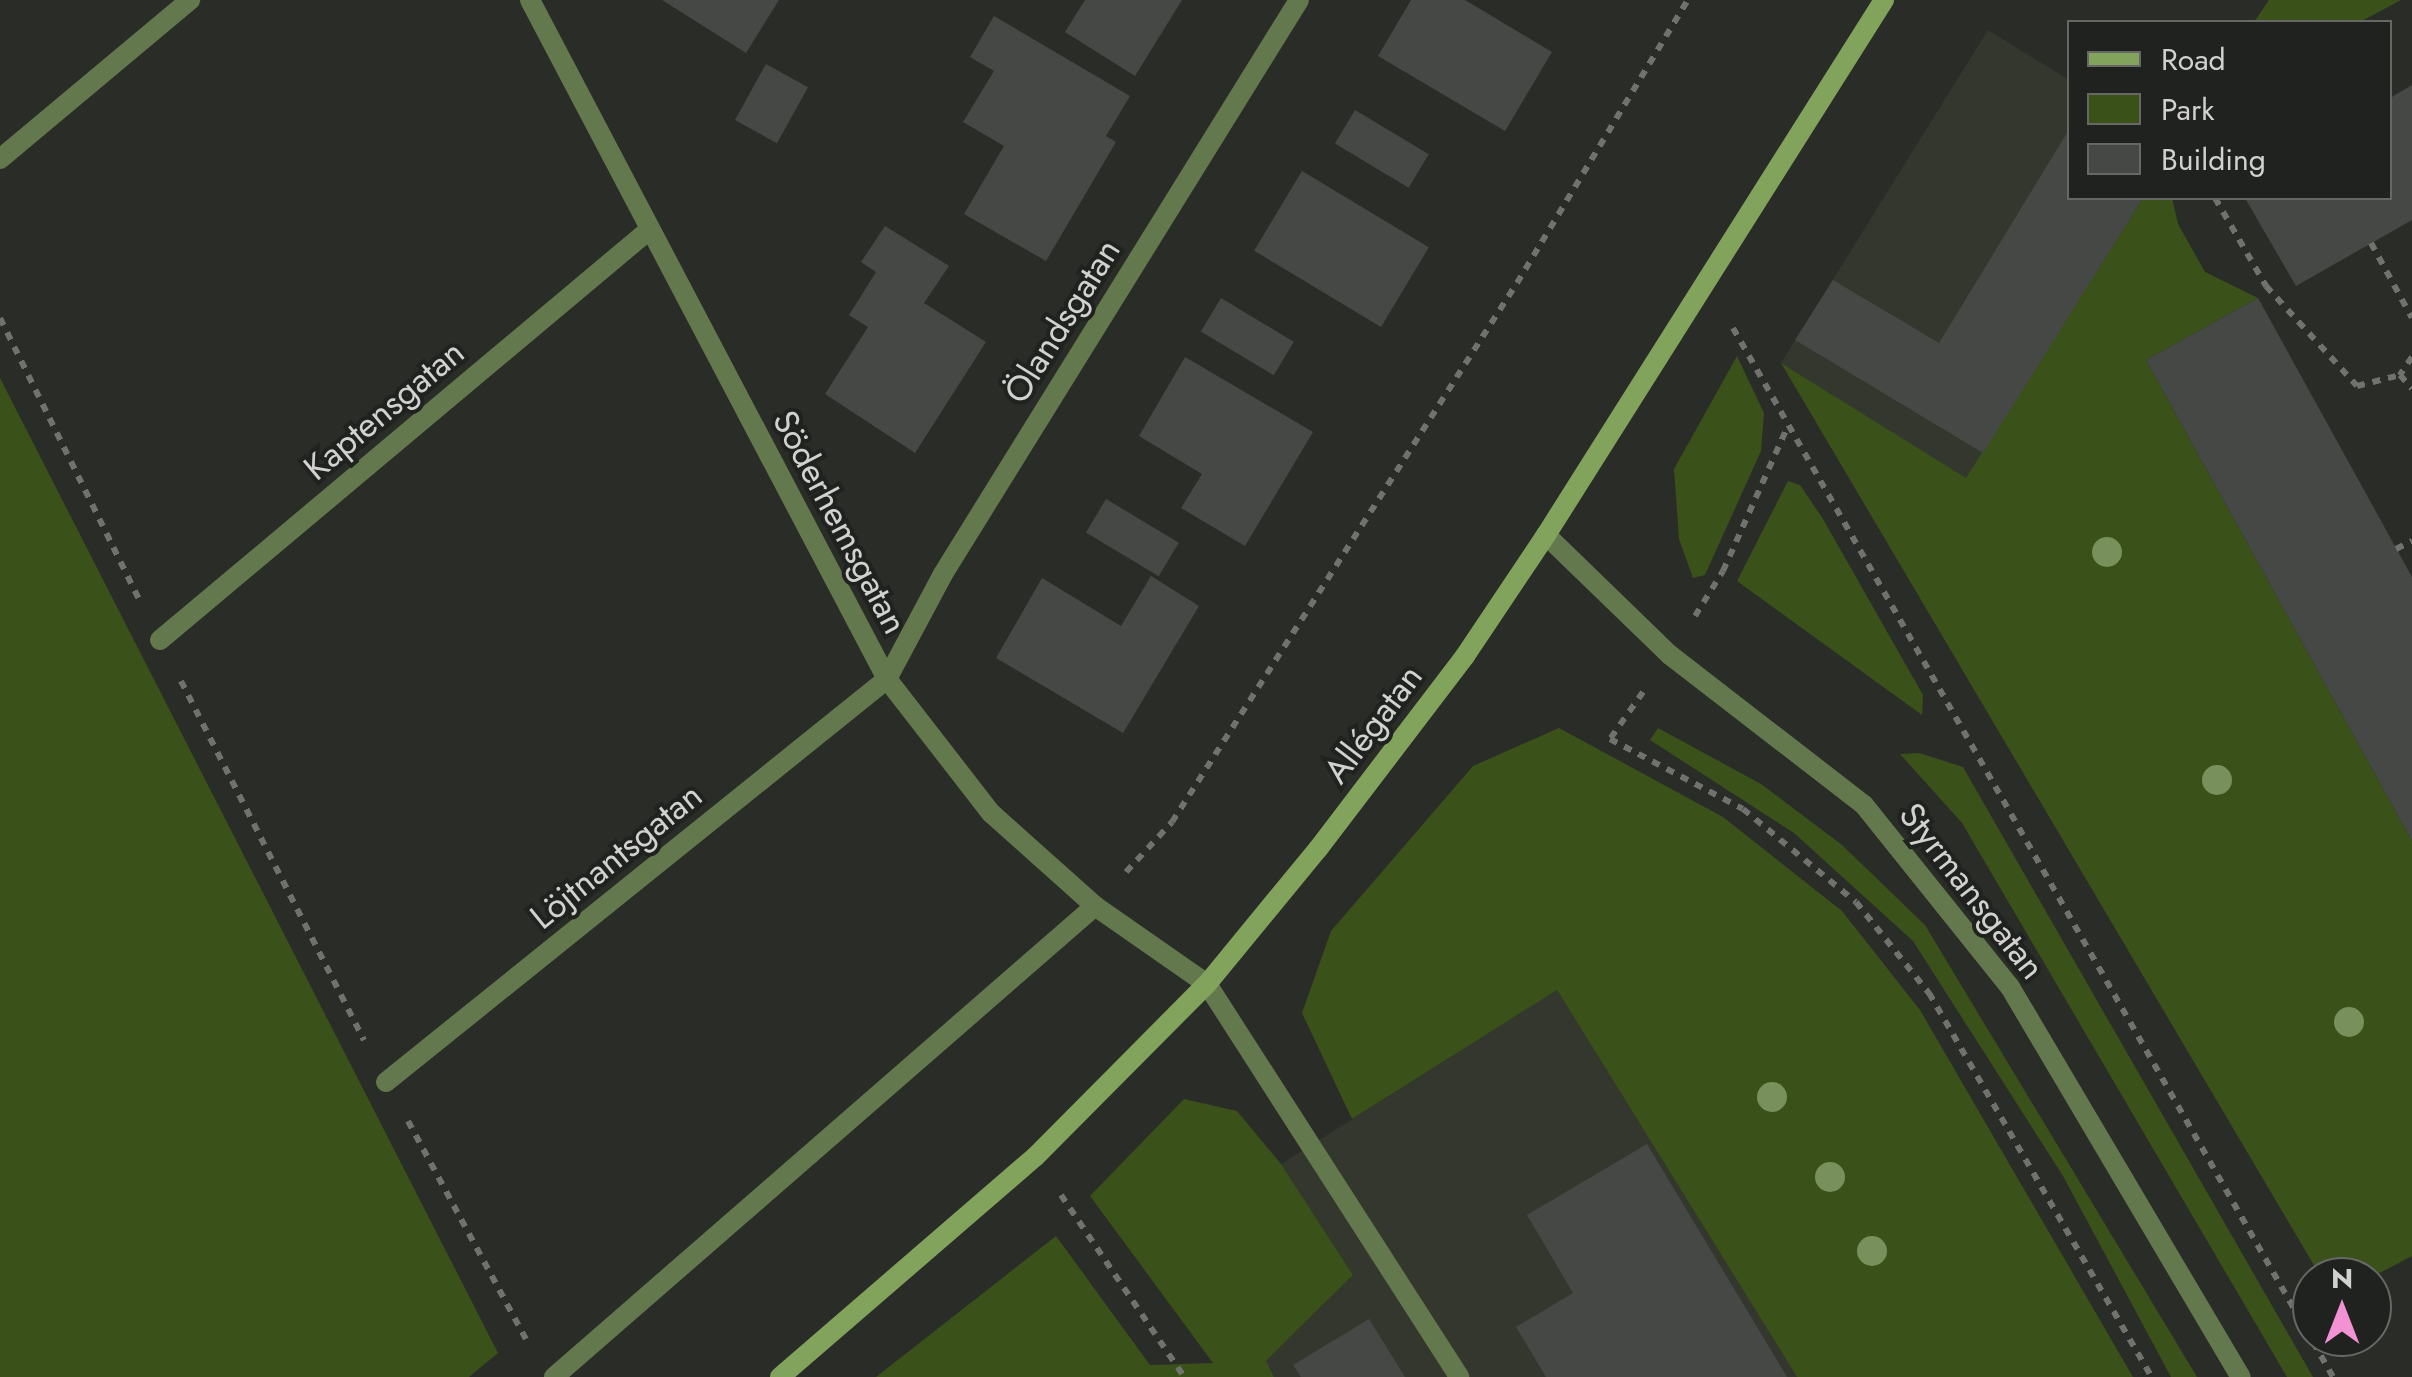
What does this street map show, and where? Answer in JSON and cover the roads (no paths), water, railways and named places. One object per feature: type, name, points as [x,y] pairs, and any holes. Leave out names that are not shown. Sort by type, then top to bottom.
[{"type":"street","points":[[0,159],[190,0]]},
{"type":"street","name":"Söderhemsgatan","points":[[530,0],[887,680],[991,812],[1095,906],[1207,984]]},
{"type":"street","name":"Ölandsgatan","points":[[887,680],[944,574],[1299,0]]},
{"type":"street","name":"Allégatan","points":[[780,1377],[1035,1157],[1207,984],[1418,720],[1546,534],[1884,0]]},
{"type":"street","name":"Kaptensgatan","points":[[160,640],[649,230]]},
{"type":"street","name":"Styrmansgatan","points":[[1546,534],[1670,654],[1864,806],[1998,972],[2241,1377]]},
{"type":"street","name":"Löjtnantsgatan","points":[[386,1082],[887,680]]},
{"type":"street","points":[[554,1377],[1095,906]]},
{"type":"street","points":[[1207,984],[1459,1377]]}]
